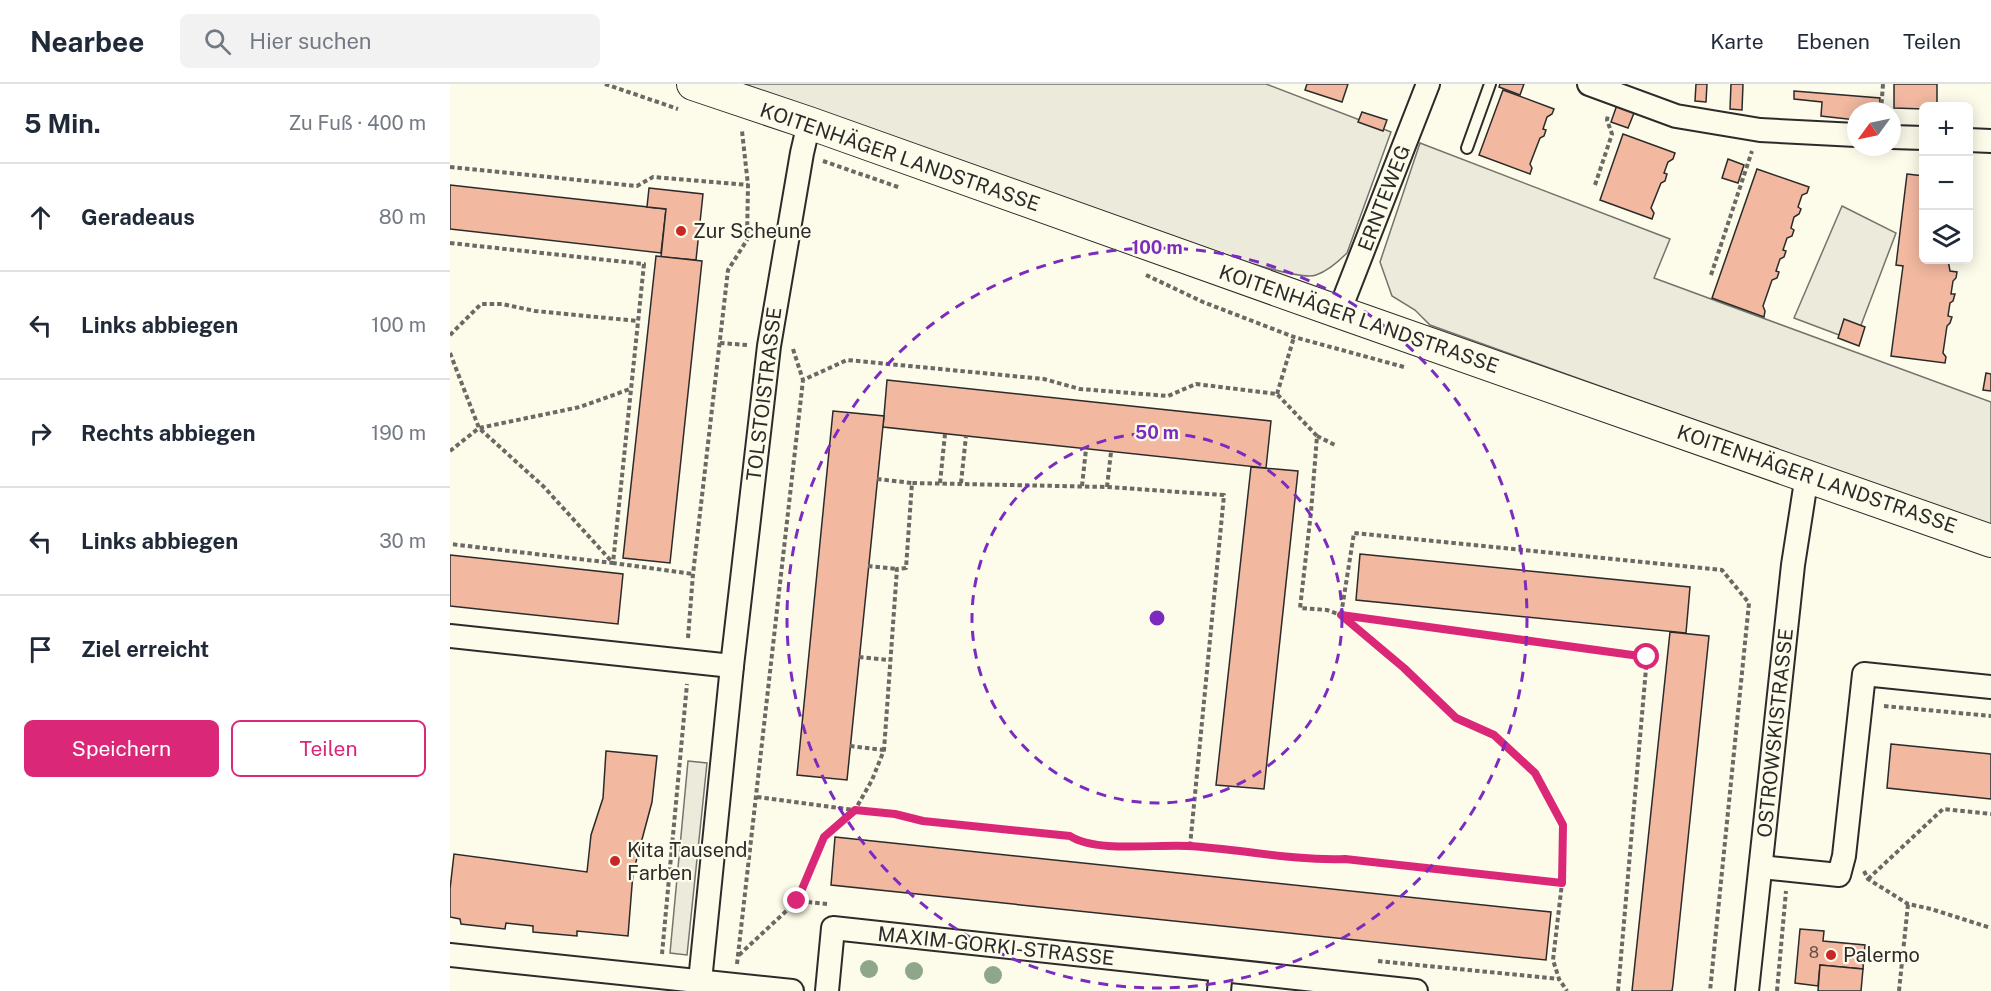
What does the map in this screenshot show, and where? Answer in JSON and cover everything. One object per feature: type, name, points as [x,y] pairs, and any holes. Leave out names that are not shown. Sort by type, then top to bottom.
[{"type":"main road","name":"KOITENHÄGER LANDSTRASSE","points":[[693,84],[1991,541]]},
{"type":"street","name":"ERNTEWEG","points":[[1339,312],[1428,84]]},
{"type":"street","points":[[1589,84],[1676,116],[1754,129],[1847,134]]},
{"type":"street","name":"TOLSTOISTRASSE","points":[[700,986],[732,666],[771,328],[809,123]]},
{"type":"street","points":[[1901,137],[1919,138]]},
{"type":"street","points":[[1973,140],[1991,141]]},
{"type":"street","name":"OSTROWSKISTRASSE","points":[[1747,991],[1793,565],[1807,475]]},
{"type":"street","points":[[450,636],[732,666]]},
{"type":"street","points":[[1761,867],[1839,875],[1844,856],[1864,674],[1991,687]]},
{"type":"street","name":"MAXIM-GORKI-STRASSE","points":[[827,991],[833,928],[1220,981],[1416,991]]},
{"type":"street","points":[[450,955],[660,977],[700,986],[734,985],[792,991]]},
{"type":"lane","points":[[1467,147],[1490,84]]},
{"type":"path","points":[[1882,102],[1883,84]]},
{"type":"path","points":[[1595,185],[1612,134],[1607,120],[1615,94]]},
{"type":"path","points":[[1711,276],[1752,156],[1754,129]]},
{"type":"path","points":[[660,977],[689,662],[687,651],[693,574],[728,270],[747,240],[748,185],[742,131]]},
{"type":"path","points":[[450,167],[637,186],[653,177],[748,185]]},
{"type":"path","points":[[450,243],[644,264],[613,563]]},
{"type":"path","points":[[450,335],[481,304],[501,304],[535,311],[638,321]]},
{"type":"path","points":[[1277,394],[1294,338]]},
{"type":"path","points":[[450,353],[478,428],[544,487],[613,563]]},
{"type":"path","points":[[734,985],[803,380],[847,360],[1044,379],[1091,390],[1168,396],[1196,384],[1277,394],[1317,436],[1335,445]]},
{"type":"path","points":[[450,451],[478,428],[580,407],[630,389]]},
{"type":"path","points":[[940,483],[945,434]]},
{"type":"path","points":[[961,483],[966,436]]},
{"type":"path","points":[[1317,436],[1300,608],[1647,657],[1618,991]]},
{"type":"path","points":[[1083,486],[1086,449]]},
{"type":"path","points":[[1107,487],[1111,452]]},
{"type":"path","points":[[877,479],[912,483],[1107,487],[1224,495],[1190,846]]},
{"type":"path","points":[[868,566],[906,568],[912,483]]},
{"type":"path","points":[[1341,615],[1354,533],[1722,570],[1749,603],[1710,991]]},
{"type":"path","points":[[450,544],[693,574]]},
{"type":"path","points":[[797,901],[824,837],[855,810],[872,780],[884,750],[897,569]]},
{"type":"path","points":[[1341,615],[1404,668],[1456,718],[1494,735],[1535,773],[1563,825],[1562,883],[1553,960],[1559,979],[1567,991]]},
{"type":"path","points":[[859,657],[889,660]]},
{"type":"path","points":[[1879,677],[1873,705],[1991,716]]},
{"type":"path","points":[[850,746],[884,750]]},
{"type":"path","points":[[757,797],[895,814],[923,821],[1070,836],[1080,842],[1141,848],[1190,846],[1313,860],[1345,859],[1562,883]]},
{"type":"path","points":[[1868,879],[1943,809],[1991,814]]},
{"type":"path","points":[[1777,991],[1788,869]]},
{"type":"path","points":[[1863,869],[1868,879],[1908,904],[1991,928]]},
{"type":"path","points":[[1899,991],[1908,904]]},
{"type":"shaded area","points":[[741,84],[1266,84],[1391,132],[1347,253],[1325,271],[1316,275],[1302,276],[1247,262]]},
{"type":"shaded area","points":[[1420,143],[1670,239],[1654,278],[1991,402],[1991,527],[1430,325],[1415,310],[1392,296],[1380,262]]},
{"type":"shaded area","points":[[1842,206],[1896,233],[1855,341],[1794,318]]},
{"type":"shaded area","points":[[688,761],[707,763],[687,955],[670,953]]},
{"type":"building","points":[[1307,84],[1348,84],[1342,102],[1305,90]]},
{"type":"building","points":[[1500,84],[1524,84],[1520,95],[1499,87]]},
{"type":"building","points":[[1696,84],[1707,84],[1706,102],[1695,101]]},
{"type":"building","points":[[1731,84],[1743,84],[1742,110],[1730,109]]},
{"type":"building","points":[[1894,84],[1937,84],[1937,102],[1919,102],[1919,109],[1901,108],[1901,102],[1894,102]]},
{"type":"building","points":[[1503,90],[1554,109],[1547,117],[1543,129],[1546,130],[1544,136],[1540,138],[1530,164],[1532,168],[1530,174],[1479,155]]},
{"type":"building","points":[[1794,91],[1880,98],[1880,102],[1847,102],[1847,119],[1821,116],[1822,102],[1794,99]]},
{"type":"building","points":[[1618,102],[1636,108],[1628,128],[1611,122]]},
{"type":"building","points":[[1362,112],[1387,120],[1383,131],[1358,122]]},
{"type":"building","points":[[1623,134],[1675,153],[1673,159],[1668,162],[1664,173],[1667,174],[1665,181],[1661,183],[1651,208],[1654,213],[1652,219],[1600,200]]},
{"type":"building","points":[[1728,159],[1744,165],[1738,183],[1722,178]]},
{"type":"building","points":[[1757,169],[1809,187],[1807,193],[1802,195],[1798,207],[1801,209],[1794,217],[1791,228],[1794,230],[1792,236],[1787,238],[1783,250],[1786,251],[1784,257],[1780,259],[1776,271],[1779,272],[1777,278],[1772,280],[1763,306],[1764,317],[1712,298]]},
{"type":"building","points":[[1907,174],[1919,175],[1919,264],[1949,264],[1950,271],[1957,272],[1951,294],[1955,294],[1950,303],[1948,316],[1952,317],[1947,326],[1943,353],[1946,357],[1945,363],[1891,356],[1903,266],[1896,265]]},
{"type":"building","points":[[450,185],[666,209],[661,253],[450,229]]},
{"type":"building","name":"Zur Scheune","points":[[649,188],[703,194],[696,260],[661,257],[666,209],[647,207]]},
{"type":"building","points":[[656,256],[702,261],[670,563],[623,558]]},
{"type":"building","points":[[1844,319],[1865,327],[1859,346],[1838,338]]},
{"type":"building","points":[[1986,373],[1991,374],[1991,391],[1983,390]]},
{"type":"building","points":[[887,380],[1271,421],[1266,468],[883,427]]},
{"type":"building","points":[[833,411],[884,416],[847,780],[797,775]]},
{"type":"building","points":[[1251,467],[1298,471],[1264,789],[1216,785]]},
{"type":"building","points":[[1360,554],[1690,587],[1686,633],[1356,600]]},
{"type":"building","points":[[450,555],[623,574],[618,624],[450,606]]},
{"type":"building","points":[[1670,632],[1709,636],[1673,984],[1672,991],[1632,991]]},
{"type":"building","points":[[1891,744],[1991,754],[1991,799],[1887,788]]},
{"type":"building","points":[[606,751],[657,756],[652,802],[633,873],[628,936],[577,931],[577,936],[533,932],[533,926],[506,923],[505,929],[461,924],[460,919],[450,917],[454,854],[587,872],[591,835],[603,798]]},
{"type":"building","points":[[835,837],[1551,912],[1546,960],[831,885]]},
{"type":"building","name":"Palermo","points":[[1800,929],[1824,931],[1823,941],[1865,945],[1863,969],[1820,965],[1818,986],[1795,983]]},
{"type":"building","points":[[1820,965],[1863,969],[1861,991],[1818,991]]},
{"type":"place","name":"Zur Scheune","points":[[681,231]]},
{"type":"place","name":"Kita Tausend Farben","points":[[615,861]]},
{"type":"place","name":"Palermo","points":[[1831,955]]},
{"type":"route","points":[[797,901],[824,837],[855,810],[895,814],[923,821],[1070,836],[1080,842],[1141,848],[1190,846],[1313,860],[1345,859],[1562,883],[1563,825],[1535,773],[1494,735],[1456,718],[1404,668],[1341,615],[1647,657]]}]
